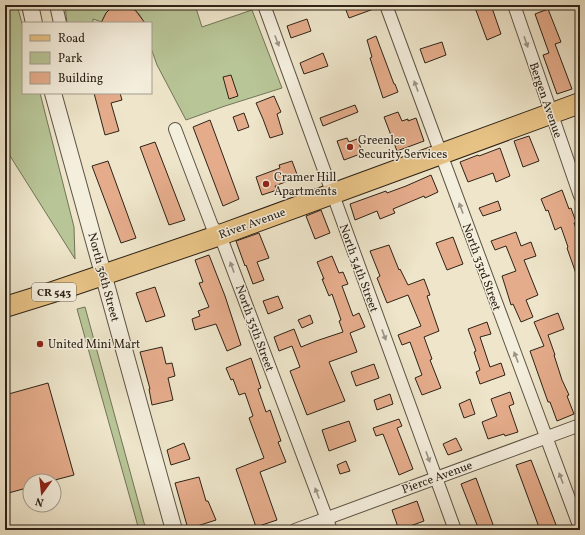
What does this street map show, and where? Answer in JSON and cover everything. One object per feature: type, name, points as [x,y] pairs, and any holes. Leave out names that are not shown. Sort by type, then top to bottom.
[{"type":"main road","name":"River Avenue","points":[[103,275],[220,235],[580,103]]},
{"type":"main road","name":"CR 543","points":[[5,307],[103,275]]},
{"type":"street","points":[[30,5],[34,22]]},
{"type":"street","points":[[56,5],[60,22]]},
{"type":"street","name":"North 34th Street","points":[[264,5],[455,530]]},
{"type":"street","name":"North 33rd Street","points":[[386,5],[580,528]]},
{"type":"street","name":"Bergen Avenue","points":[[514,5],[580,196]]},
{"type":"street","name":"North 36th Street","points":[[53,94],[174,530]]},
{"type":"street","name":"North 35th Street","points":[[175,129],[212,226],[220,235],[331,530]]},
{"type":"street","name":"Pierce Avenue","points":[[295,530],[580,425]]},
{"type":"green space","points":[[5,5],[17,5],[22,23],[22,94],[40,94],[74,227],[75,259],[5,148]]},
{"type":"green space","points":[[65,5],[123,5],[110,10],[105,15],[102,22],[93,19],[93,22],[67,22]]},
{"type":"green space","points":[[125,5],[195,5],[202,27],[252,10],[282,88],[186,120],[157,65],[152,51],[152,22],[143,22],[137,12]]},
{"type":"green space","points":[[85,307],[146,530],[139,530],[77,309]]},
{"type":"building","points":[[123,5],[131,7],[144,22],[102,22],[106,13],[113,7]]},
{"type":"building","points":[[344,5],[379,5],[379,7],[349,18]]},
{"type":"building","points":[[474,5],[491,5],[501,34],[487,40]]},
{"type":"building","points":[[548,9],[561,42],[555,44],[572,89],[557,94],[543,55],[549,53],[535,14]]},
{"type":"building","points":[[307,19],[311,31],[291,38],[287,26]]},
{"type":"building","points":[[376,36],[398,92],[383,98],[370,58],[372,57],[367,40]]},
{"type":"building","points":[[442,42],[446,55],[425,63],[420,49]]},
{"type":"building","points":[[323,53],[328,66],[304,74],[300,63]]},
{"type":"building","points":[[231,75],[238,96],[229,99],[223,77]]},
{"type":"building","points":[[94,94],[120,94],[122,100],[111,103],[119,131],[105,135]]},
{"type":"building","points":[[274,96],[281,112],[277,114],[283,134],[270,138],[256,103]]},
{"type":"building","points":[[355,105],[358,112],[323,126],[320,118]]},
{"type":"building","points":[[398,112],[402,121],[408,119],[408,121],[416,118],[424,141],[397,151],[384,117]]},
{"type":"building","points":[[244,113],[249,127],[238,131],[233,117]]},
{"type":"building","points":[[210,120],[239,199],[223,206],[193,127]]},
{"type":"building","points":[[529,136],[539,161],[523,167],[514,141]]},
{"type":"building","name":"Greenlee Security Services","points":[[347,138],[349,142],[357,139],[363,153],[344,160],[337,141]]},
{"type":"building","points":[[155,142],[185,220],[169,225],[140,147]]},
{"type":"building","points":[[500,148],[510,176],[496,182],[493,173],[468,182],[460,162]]},
{"type":"building","points":[[108,161],[136,238],[121,243],[92,166]]},
{"type":"building","points":[[292,161],[298,177],[275,186],[277,190],[262,195],[256,177],[280,168],[279,165]]},
{"type":"building","points":[[431,175],[438,192],[425,198],[424,196],[393,209],[395,213],[380,219],[377,211],[355,220],[350,204],[386,191],[387,193]]},
{"type":"building","points":[[562,190],[569,209],[571,208],[576,222],[574,223],[580,238],[580,282],[561,227],[555,230],[548,210],[546,211],[541,199]]},
{"type":"building","points":[[498,201],[501,210],[483,216],[479,208]]},
{"type":"building","points":[[321,210],[330,233],[315,239],[306,216]]},
{"type":"building","points":[[516,232],[521,246],[531,242],[536,256],[524,260],[538,295],[526,300],[533,317],[521,322],[513,304],[511,305],[502,276],[516,271],[506,246],[495,250],[491,241]]},
{"type":"building","points":[[259,233],[269,258],[257,262],[264,280],[253,284],[236,241]]},
{"type":"building","points":[[453,237],[463,264],[447,270],[436,243]]},
{"type":"building","points":[[389,245],[399,270],[400,269],[408,285],[424,279],[430,295],[427,296],[439,331],[424,337],[432,359],[430,360],[441,388],[422,395],[415,378],[422,375],[410,342],[402,345],[398,335],[421,326],[408,295],[387,303],[377,278],[380,276],[370,251]]},
{"type":"building","points":[[209,255],[225,296],[241,345],[227,351],[216,324],[195,330],[192,319],[200,316],[198,311],[209,307],[199,283],[203,282],[195,260]]},
{"type":"building","points":[[332,256],[339,273],[343,272],[348,284],[342,286],[353,316],[359,313],[365,327],[350,333],[357,352],[329,362],[345,401],[307,415],[290,371],[300,367],[292,346],[279,351],[274,337],[294,329],[301,347],[343,332],[339,321],[341,320],[332,294],[329,296],[317,262]]},
{"type":"building","points":[[155,287],[165,316],[146,322],[136,293]]},
{"type":"building","points":[[278,296],[283,308],[268,314],[263,301]]},
{"type":"building","points":[[558,313],[564,329],[548,335],[574,414],[557,421],[550,402],[548,402],[530,351],[544,346],[534,322]]},
{"type":"building","points":[[310,315],[313,323],[302,328],[298,320]]},
{"type":"building","points":[[487,322],[491,334],[480,337],[490,367],[501,363],[505,375],[480,384],[476,372],[480,370],[474,352],[476,351],[468,329]]},
{"type":"building","points":[[162,347],[166,364],[172,363],[175,376],[168,378],[173,400],[152,405],[150,389],[140,352]]},
{"type":"building","points":[[251,358],[261,388],[258,389],[266,412],[270,410],[281,441],[278,442],[286,462],[260,472],[277,520],[256,527],[236,469],[264,458],[249,418],[253,416],[245,393],[239,395],[233,379],[231,380],[226,368]]},
{"type":"building","points":[[374,364],[379,378],[356,386],[351,372]]},
{"type":"building","points":[[48,383],[74,475],[62,478],[62,473],[22,473],[22,489],[5,494],[5,395]]},
{"type":"building","points":[[510,392],[514,404],[509,406],[518,432],[505,436],[504,434],[488,439],[482,422],[497,416],[491,399]]},
{"type":"building","points":[[390,394],[393,404],[377,410],[374,400]]},
{"type":"building","points":[[470,399],[475,414],[464,418],[459,404]]},
{"type":"building","points":[[399,419],[402,426],[397,428],[413,469],[399,475],[383,434],[376,436],[373,428]]},
{"type":"building","points":[[349,421],[356,441],[329,451],[322,430]]},
{"type":"building","points":[[456,438],[462,450],[448,455],[443,444]]},
{"type":"building","points":[[184,443],[190,459],[171,465],[167,450]]},
{"type":"building","points":[[531,460],[558,530],[540,530],[516,465]]},
{"type":"building","points":[[346,461],[350,471],[340,474],[337,465]]},
{"type":"building","points":[[199,477],[206,501],[208,501],[216,520],[188,529],[175,483]]},
{"type":"building","points":[[476,478],[495,530],[479,530],[461,484]]},
{"type":"building","points":[[417,501],[424,521],[399,530],[392,510]]},
{"type":"place","name":"Greenlee Security Services","points":[[350,147]]},
{"type":"place","name":"Cramer Hill Apartments","points":[[266,184]]},
{"type":"place","name":"United Mini Mart","points":[[40,344]]}]
